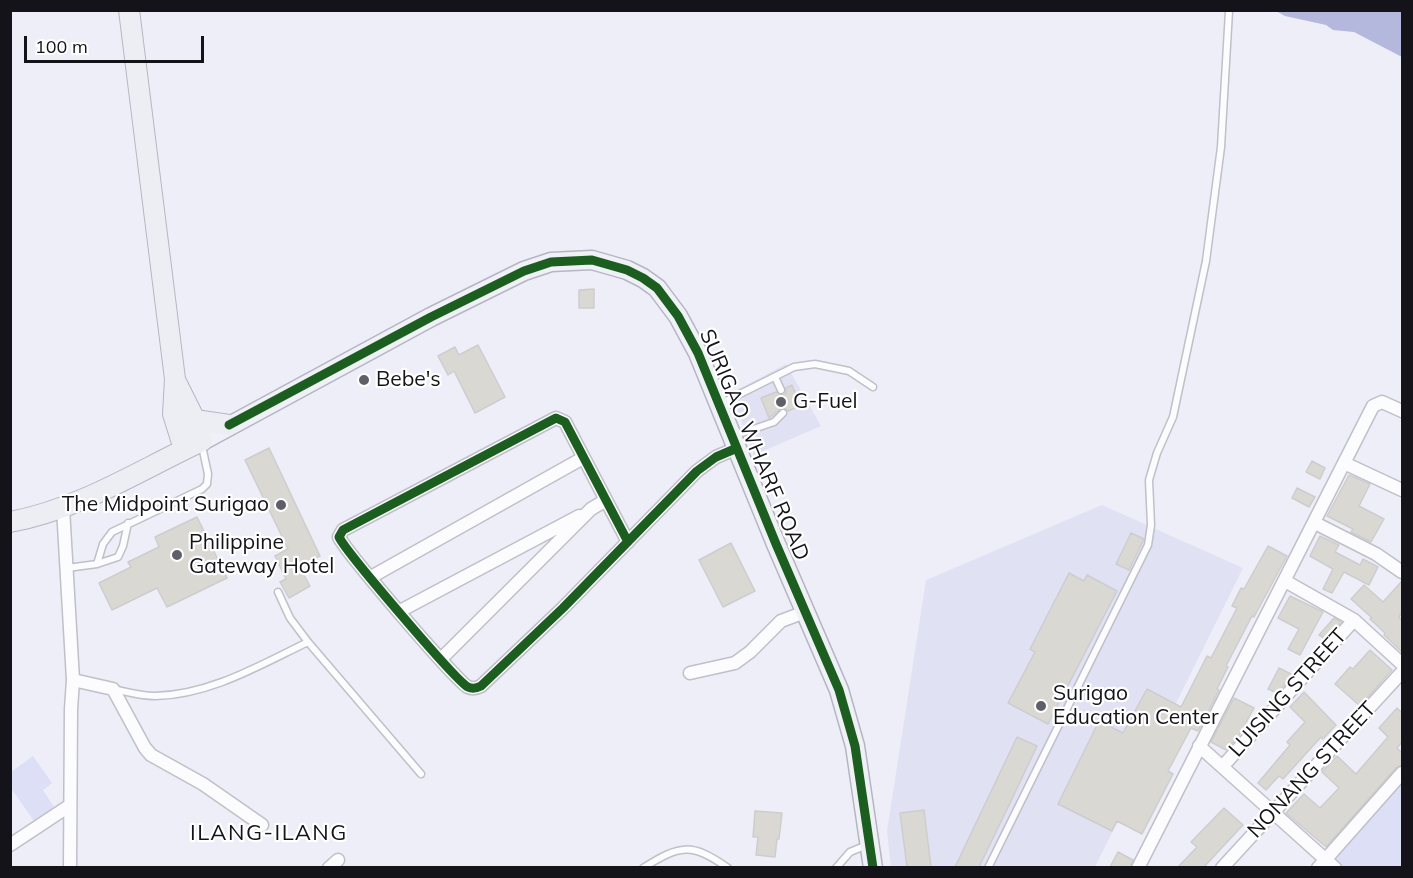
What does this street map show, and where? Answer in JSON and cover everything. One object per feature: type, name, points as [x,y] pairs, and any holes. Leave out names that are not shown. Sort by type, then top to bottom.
[{"type":"highway","points":[[129,10],[175,379],[173,414],[176,428],[193,445]]},
{"type":"highway","points":[[175,379],[195,420],[193,445]]},
{"type":"highway","points":[[195,420],[230,425]]},
{"type":"highway","points":[[156,464],[176,428]]},
{"type":"highway","points":[[10,522],[63,508],[100,493],[193,445]]},
{"type":"main road","name":"SURIGAO WHARF ROAD","points":[[193,445],[495,284],[524,271],[551,262],[592,260],[610,264],[643,278],[657,288],[689,335],[839,690],[855,746],[873,867]]},
{"type":"street","points":[[1138,867],[1373,406],[1382,402],[1402,411]]},
{"type":"street","points":[[628,542],[565,422],[560,419],[554,419],[342,530],[339,534],[340,540],[441,659],[465,685],[473,688],[481,686],[628,542],[697,471],[735,442]]},
{"type":"street","points":[[371,577],[583,458]]},
{"type":"street","points":[[1344,463],[1402,490]]},
{"type":"street","points":[[400,611],[606,500]]},
{"type":"street","points":[[63,508],[73,680],[69,806],[70,867]]},
{"type":"street","points":[[441,659],[591,509]]},
{"type":"street","points":[[1315,523],[1376,554],[1402,572]]},
{"type":"street","points":[[1285,580],[1354,620],[1402,664]]},
{"type":"street","points":[[690,673],[735,663],[774,626],[805,612]]},
{"type":"street","name":"LUISING STREET","points":[[1223,766],[1354,620]]},
{"type":"street","name":"NONANG STREET","points":[[1222,867],[1402,672]]},
{"type":"street","points":[[73,680],[113,689],[145,748],[151,754],[203,784],[262,825]]},
{"type":"street","points":[[1199,746],[1272,811],[1326,865],[1402,774]]},
{"type":"street","points":[[10,845],[69,806]]},
{"type":"lane","points":[[988,867],[1148,545],[1151,525],[1149,497],[1151,473],[1173,417],[1206,261],[1221,147],[1229,11]]},
{"type":"lane","points":[[719,405],[795,367],[815,364],[849,371],[873,387]]},
{"type":"lane","points":[[775,377],[781,390]]},
{"type":"lane","points":[[735,442],[774,422],[783,413]]},
{"type":"lane","points":[[97,564],[108,535],[128,523],[202,489],[207,484],[208,474],[193,445]]},
{"type":"lane","points":[[67,567],[113,561],[118,557],[123,546],[128,523]]},
{"type":"lane","points":[[278,592],[290,618],[308,642],[421,774]]},
{"type":"lane","points":[[113,689],[154,696],[204,688],[226,681],[308,642]]},
{"type":"lane","points":[[836,867],[850,852],[870,844]]},
{"type":"lane","points":[[643,867],[679,849],[691,849],[703,853],[728,867]]},
{"type":"shaded area","points":[[786,364],[821,426],[754,455],[731,393]]},
{"type":"shaded area","name":"Surigao Education Center","points":[[1102,505],[1243,568],[1095,867],[891,868],[887,831],[926,580]]},
{"type":"shaded area","points":[[33,756],[52,783],[43,790],[54,807],[34,821],[11,788],[11,772]]},
{"type":"shaded area","points":[[1402,779],[1402,867],[1340,867],[1330,859]]},
{"type":"water","points":[[1276,11],[1402,11],[1402,57],[1354,32],[1333,30],[1326,25],[1285,16]]},
{"type":"building","points":[[594,289],[594,308],[579,308],[579,290]]},
{"type":"building","points":[[478,345],[505,397],[475,413],[454,371],[448,375],[438,356],[455,347],[459,355]]},
{"type":"building","name":"G-Fuel","points":[[792,385],[800,406],[788,411],[781,408],[769,418],[761,398],[776,392],[783,395],[786,393],[786,388]]},
{"type":"building","name":"The Midpoint Surigao","points":[[269,448],[320,556],[299,566],[310,586],[289,598],[280,582],[286,579],[275,556],[288,549],[245,460]]},
{"type":"building","points":[[1312,461],[1325,468],[1320,479],[1306,472]]},
{"type":"building","points":[[1349,475],[1370,484],[1359,506],[1384,519],[1371,542],[1351,532],[1353,529],[1327,516]]},
{"type":"building","points":[[1297,488],[1315,497],[1309,507],[1292,498]]},
{"type":"building","points":[[197,517],[227,578],[167,607],[157,588],[112,610],[99,583],[131,567],[128,562],[159,547],[155,537]]},
{"type":"building","points":[[1131,533],[1144,539],[1129,570],[1116,564]]},
{"type":"building","points":[[1320,536],[1339,545],[1335,552],[1360,565],[1363,559],[1378,567],[1369,585],[1344,572],[1332,593],[1323,589],[1333,569],[1310,556]]},
{"type":"building","points":[[731,543],[755,591],[723,607],[699,560]]},
{"type":"building","points":[[1268,546],[1287,556],[1226,666],[1228,667],[1217,689],[1219,690],[1198,731],[1191,728],[1168,771],[1173,774],[1142,834],[1117,821],[1112,831],[1058,804],[1099,721],[1123,733],[1147,689],[1181,707],[1207,656],[1211,658],[1237,608],[1232,606],[1241,588],[1244,589]]},
{"type":"building","points":[[1069,573],[1084,581],[1087,575],[1117,591],[1048,724],[1008,703],[1035,652],[1030,649]]},
{"type":"building","points":[[1402,581],[1402,612],[1399,617],[1402,620],[1402,652],[1384,635],[1385,633],[1370,619],[1372,618],[1351,599],[1364,585],[1383,602]]},
{"type":"building","points":[[1290,596],[1323,612],[1300,655],[1288,649],[1299,629],[1278,618]]},
{"type":"building","points":[[1334,618],[1341,622],[1326,639],[1319,635]]},
{"type":"building","points":[[1370,650],[1392,670],[1360,706],[1335,684]]},
{"type":"building","points":[[1279,668],[1293,675],[1277,693],[1268,689]]},
{"type":"building","points":[[1304,692],[1336,725],[1323,739],[1321,737],[1283,779],[1279,776],[1266,790],[1258,783],[1290,745],[1287,742],[1305,722],[1290,707]]},
{"type":"building","points":[[1234,698],[1254,708],[1238,737],[1226,750],[1211,742]]},
{"type":"building","points":[[1397,708],[1402,713],[1402,742],[1397,748],[1402,753],[1402,765],[1396,768],[1326,847],[1286,813],[1304,794],[1320,808],[1339,788],[1322,772],[1337,756],[1356,774],[1388,737],[1379,728]]},
{"type":"building","points":[[1017,737],[1037,746],[1011,801],[979,867],[955,867]]},
{"type":"building","points":[[1224,808],[1243,825],[1204,867],[1178,867],[1197,847],[1191,842]]},
{"type":"building","points":[[924,810],[931,867],[907,867],[900,813]]},
{"type":"building","points":[[755,811],[782,813],[775,857],[756,855],[758,837],[753,837]]},
{"type":"building","points":[[1118,852],[1133,860],[1130,867],[1110,867]]},
{"type":"cycle path","points":[[229,425],[431,317],[524,271],[551,262],[592,260],[627,270],[643,278],[657,288],[678,316],[698,353],[839,690],[855,746],[873,868]]},
{"type":"cycle path","points":[[628,542],[565,422],[556,418],[343,530],[339,537],[380,590],[444,664],[468,687],[476,688],[481,686],[563,608],[697,471],[716,457],[737,448]]},
{"type":"place","name":"Bebe's","points":[[364,380]]},
{"type":"place","name":"G-Fuel","points":[[781,402]]},
{"type":"place","name":"The Midpoint Surigao","points":[[281,505]]},
{"type":"place","name":"Philippine Gateway Hotel","points":[[177,555]]},
{"type":"place","name":"Surigao Education Center","points":[[1041,706]]},
{"type":"district","name":"ILANG-ILANG","points":[[269,833]]}]
